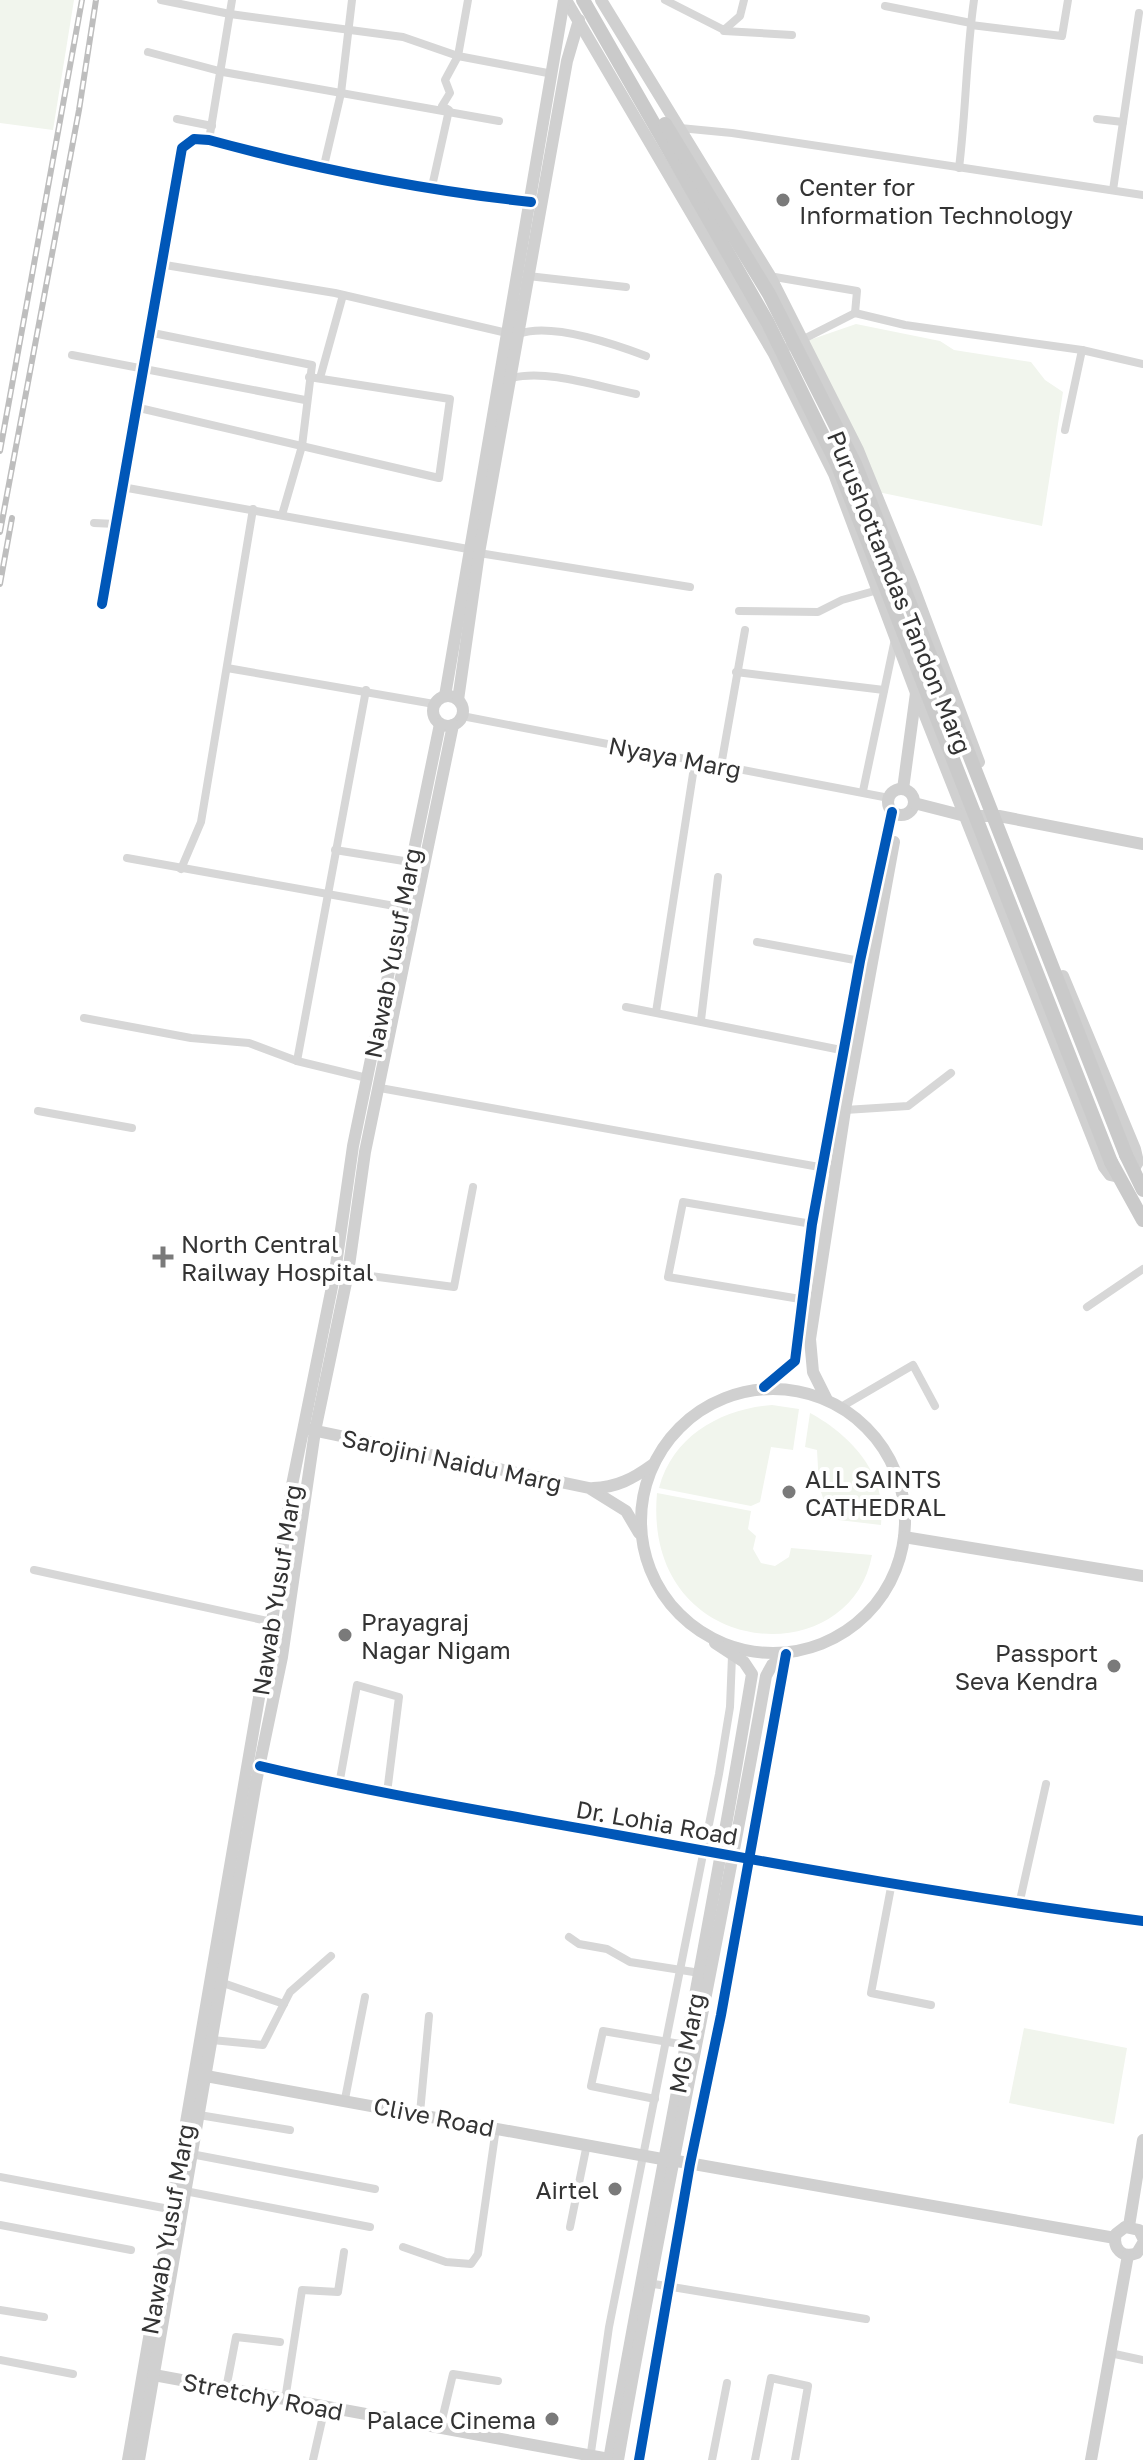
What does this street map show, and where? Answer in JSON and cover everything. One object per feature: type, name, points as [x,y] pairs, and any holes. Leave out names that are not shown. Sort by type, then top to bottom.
[{"type":"main road","name":"Purushottamdas Tandon Marg","points":[[565,0],[774,354],[834,474],[916,693],[1104,1167],[1110,1175],[1119,1177],[1143,1220]]},
{"type":"main road","points":[[565,0],[531,202],[513,333],[474,551],[458,700],[452,721],[433,712],[440,700],[474,551],[512,378],[513,333],[528,276],[571,39],[579,20]]},
{"type":"main road","points":[[583,0],[768,323],[838,466],[1119,1177]]},
{"type":"main road","points":[[590,0],[769,294],[856,466],[1133,1170]]},
{"type":"main road","name":"Purushottamdas Tandon Marg","points":[[605,3],[770,276],[867,470],[999,816],[1135,1149],[1138,1162],[1133,1170],[1143,1190]]},
{"type":"main road","points":[[903,789],[916,693]]},
{"type":"main road","points":[[440,700],[458,700]]},
{"type":"main road","name":"Nawab Yusuf Marg","points":[[128,2460],[272,1622],[309,1430],[353,1146],[410,862],[452,721]]},
{"type":"main road","name":"Nawab Yusuf Marg","points":[[139,2460],[287,1626],[309,1430],[348,1273],[365,1152],[452,721]]},
{"type":"main road","points":[[827,1400],[810,1361],[830,1169],[896,814],[889,798],[896,790],[903,789],[911,794],[914,803]]},
{"type":"main road","points":[[914,803],[965,816],[999,816],[1143,844]]},
{"type":"main road","points":[[896,814],[907,814],[914,803]]},
{"type":"main road","points":[[764,1387],[795,1361],[800,1299],[812,1224],[845,1110],[860,961],[896,814]]},
{"type":"main road","points":[[589,1488],[626,1511],[642,1540],[649,1566],[670,1604],[715,1643],[753,1653],[786,1654],[829,1642],[865,1616],[891,1580],[904,1537],[905,1515],[896,1473],[874,1436],[841,1407],[808,1391],[764,1387],[738,1391],[699,1411],[666,1443],[643,1497],[642,1540]]},
{"type":"main road","name":"Sarojini Naidu Marg","points":[[309,1430],[589,1488]]},
{"type":"main road","points":[[589,1488],[608,1488],[655,1463]]},
{"type":"main road","points":[[904,1537],[1143,1576]]},
{"type":"main road","name":"MG Marg","points":[[618,2460],[686,2045],[728,1855],[752,1674],[744,1662],[715,1643]]},
{"type":"main road","name":"MG Marg","points":[[609,2460],[766,1676],[772,1665],[786,1654]]},
{"type":"main road","name":"Dr. Lohia Road","points":[[260,1766],[339,1785],[749,1859],[1019,1905],[1143,1921]]},
{"type":"main road","name":"Clive Road","points":[[206,2076],[1115,2238]]},
{"type":"main road","points":[[1129,2226],[1143,2140]]},
{"type":"main road","points":[[1129,2226],[1139,2230],[1143,2243],[1137,2253],[1128,2255],[1116,2248],[1115,2238],[1121,2229],[1129,2226]]},
{"type":"main road","points":[[1091,2460],[1128,2255]]},
{"type":"main road","name":"Stretchy Road","points":[[154,2375],[609,2460]]},
{"type":"street","points":[[161,0],[230,14],[403,37],[458,56],[553,74]]},
{"type":"street","points":[[209,140],[223,72],[232,0]]},
{"type":"street","points":[[323,170],[341,93],[352,0]]},
{"type":"street","points":[[449,110],[442,106],[450,93],[445,80],[458,56],[468,0]]},
{"type":"street","points":[[665,0],[724,30],[792,35]]},
{"type":"street","points":[[724,30],[740,16],[744,0]]},
{"type":"street","points":[[959,168],[974,0]]},
{"type":"street","points":[[885,6],[971,24],[1062,36],[1068,0]]},
{"type":"street","points":[[579,20],[605,3]]},
{"type":"street","points":[[1113,190],[1139,13]]},
{"type":"street","points":[[148,52],[223,72],[499,121]]},
{"type":"street","points":[[431,191],[449,110]]},
{"type":"street","points":[[177,119],[212,126]]},
{"type":"street","points":[[1097,119],[1123,122]]},
{"type":"street","points":[[643,131],[680,128],[1143,195]]},
{"type":"street","points":[[102,604],[159,264],[182,148],[194,139],[209,140],[323,170],[431,191],[531,202]]},
{"type":"street","points":[[159,264],[343,295],[513,333],[533,329],[585,338],[646,356]]},
{"type":"street","points":[[528,276],[626,287]]},
{"type":"street","points":[[733,283],[770,276],[857,291],[855,313]]},
{"type":"street","points":[[320,378],[343,295]]},
{"type":"street","points":[[774,354],[800,338],[855,313],[920,327],[1082,350],[1143,364]]},
{"type":"street","points":[[148,332],[312,365],[305,400],[302,446],[282,515]]},
{"type":"street","points":[[1065,430],[1082,350]]},
{"type":"street","points":[[72,355],[305,400]]},
{"type":"street","points":[[512,378],[547,376],[636,394]]},
{"type":"street","points":[[135,407],[439,478],[450,399],[309,377]]},
{"type":"street","points":[[122,487],[690,587]]},
{"type":"street","points":[[181,869],[201,822],[253,509]]},
{"type":"street","points":[[94,523],[116,524]]},
{"type":"street","points":[[739,611],[818,612],[842,600],[878,590]]},
{"type":"street","points":[[721,766],[745,630]]},
{"type":"street","points":[[863,791],[896,638]]},
{"type":"street","points":[[227,668],[440,700]]},
{"type":"street","points":[[736,672],[884,690]]},
{"type":"street","points":[[297,1061],[366,690]]},
{"type":"street","name":"Nyaya Marg","points":[[452,721],[695,761],[889,798]]},
{"type":"street","points":[[656,1012],[695,761]]},
{"type":"street","points":[[335,850],[410,862]]},
{"type":"street","points":[[127,858],[400,907]]},
{"type":"street","points":[[701,1020],[718,877]]},
{"type":"street","points":[[757,942],[860,961]]},
{"type":"street","points":[[626,1007],[850,1051]]},
{"type":"street","points":[[84,1018],[191,1038],[249,1043],[297,1061],[367,1078]]},
{"type":"street","points":[[845,1110],[908,1106],[951,1073]]},
{"type":"street","points":[[380,1088],[830,1169]]},
{"type":"street","points":[[38,1111],[132,1128]]},
{"type":"street","points":[[348,1273],[454,1287],[473,1187]]},
{"type":"street","points":[[812,1224],[683,1202],[668,1277],[815,1301]]},
{"type":"street","points":[[1087,1307],[1143,1269]]},
{"type":"street","points":[[841,1407],[913,1365],[935,1406]]},
{"type":"street","points":[[34,1570],[272,1622]]},
{"type":"street","points":[[639,2460],[690,2164],[786,1654]]},
{"type":"street","points":[[590,2458],[609,2327],[727,1730],[732,1656]]},
{"type":"street","points":[[339,1785],[357,1685],[399,1697],[387,1793]]},
{"type":"street","points":[[1019,1905],[1046,1784]]},
{"type":"street","points":[[892,1882],[871,1993],[931,2005]]},
{"type":"street","points":[[569,1937],[579,1944],[607,1949],[630,1962],[700,1973]]},
{"type":"street","points":[[212,2040],[263,2045],[290,1992],[331,1956]]},
{"type":"street","points":[[223,1983],[284,2004]]},
{"type":"street","points":[[345,2099],[365,1997]]},
{"type":"street","points":[[420,2113],[429,2016]]},
{"type":"street","points":[[655,2099],[591,2086],[603,2031],[686,2045]]},
{"type":"street","points":[[199,2115],[290,2130]]},
{"type":"street","points":[[403,2247],[446,2262],[471,2264],[478,2254],[496,2128]]},
{"type":"street","points":[[570,2227],[587,2144]]},
{"type":"street","points":[[191,2154],[375,2189]]},
{"type":"street","points":[[0,2177],[169,2209]]},
{"type":"street","points":[[185,2191],[370,2227]]},
{"type":"street","points":[[0,2225],[131,2250]]},
{"type":"street","points":[[285,2400],[302,2290],[338,2292],[344,2252]]},
{"type":"street","points":[[648,2283],[866,2319]]},
{"type":"street","points":[[0,2310],[44,2317]]},
{"type":"street","points":[[226,2389],[236,2337],[280,2342]]},
{"type":"street","points":[[1110,2353],[1143,2360]]},
{"type":"street","points":[[0,2360],[73,2374]]},
{"type":"street","points":[[440,2428],[453,2374],[498,2381]]},
{"type":"street","points":[[755,2460],[771,2378],[808,2386],[795,2460]]},
{"type":"street","points":[[712,2460],[727,2383]]},
{"type":"street","points":[[313,2460],[325,2407]]},
{"type":"shaded area","points":[[0,0],[74,0],[53,130],[0,123]]},
{"type":"shaded area","points":[[856,324],[940,341],[954,350],[1031,362],[1045,380],[1063,392],[1042,526],[873,491],[798,344]]},
{"type":"shaded area","points":[[772,1405],[799,1409],[793,1450],[771,1447],[760,1502],[751,1506],[659,1488],[676,1453],[702,1428],[735,1412]]},
{"type":"shaded area","points":[[810,1413],[839,1433],[864,1458],[879,1490],[881,1525],[830,1519],[819,1486],[817,1450],[805,1447]]},
{"type":"shaded area","points":[[657,1493],[751,1511],[748,1529],[756,1536],[753,1549],[761,1563],[775,1566],[789,1557],[791,1548],[872,1555],[856,1594],[827,1620],[790,1633],[751,1632],[713,1618],[681,1590],[661,1549]]},
{"type":"shaded area","points":[[1024,2028],[1127,2048],[1114,2124],[1009,2103]]},
{"type":"railway","points":[[0,451],[82,0]]},
{"type":"railway","points":[[0,532],[79,110],[96,0]]},
{"type":"railway","points":[[0,584],[12,518]]},
{"type":"cycle path","points":[[102,604],[182,148],[194,139],[209,140],[369,177],[531,202]]},
{"type":"cycle path","points":[[764,1387],[795,1361],[812,1224],[860,961],[892,812]]},
{"type":"cycle path","points":[[639,2460],[690,2164],[721,2015],[786,1654]]},
{"type":"cycle path","points":[[260,1766],[393,1794],[748,1859],[1143,1921]]},
{"type":"place","name":"Center for Information Technology","points":[[783,200]]},
{"type":"place","name":"North Central Railway Hospital","points":[[163,1257]]},
{"type":"place","name":"ALL SAINTS CATHEDRAL","points":[[789,1492]]},
{"type":"place","name":"Prayagraj Nagar Nigam","points":[[345,1635]]},
{"type":"place","name":"Passport Seva Kendra","points":[[1114,1666]]},
{"type":"place","name":"Airtel","points":[[615,2189]]},
{"type":"place","name":"Palace Cinema","points":[[552,2419]]}]
